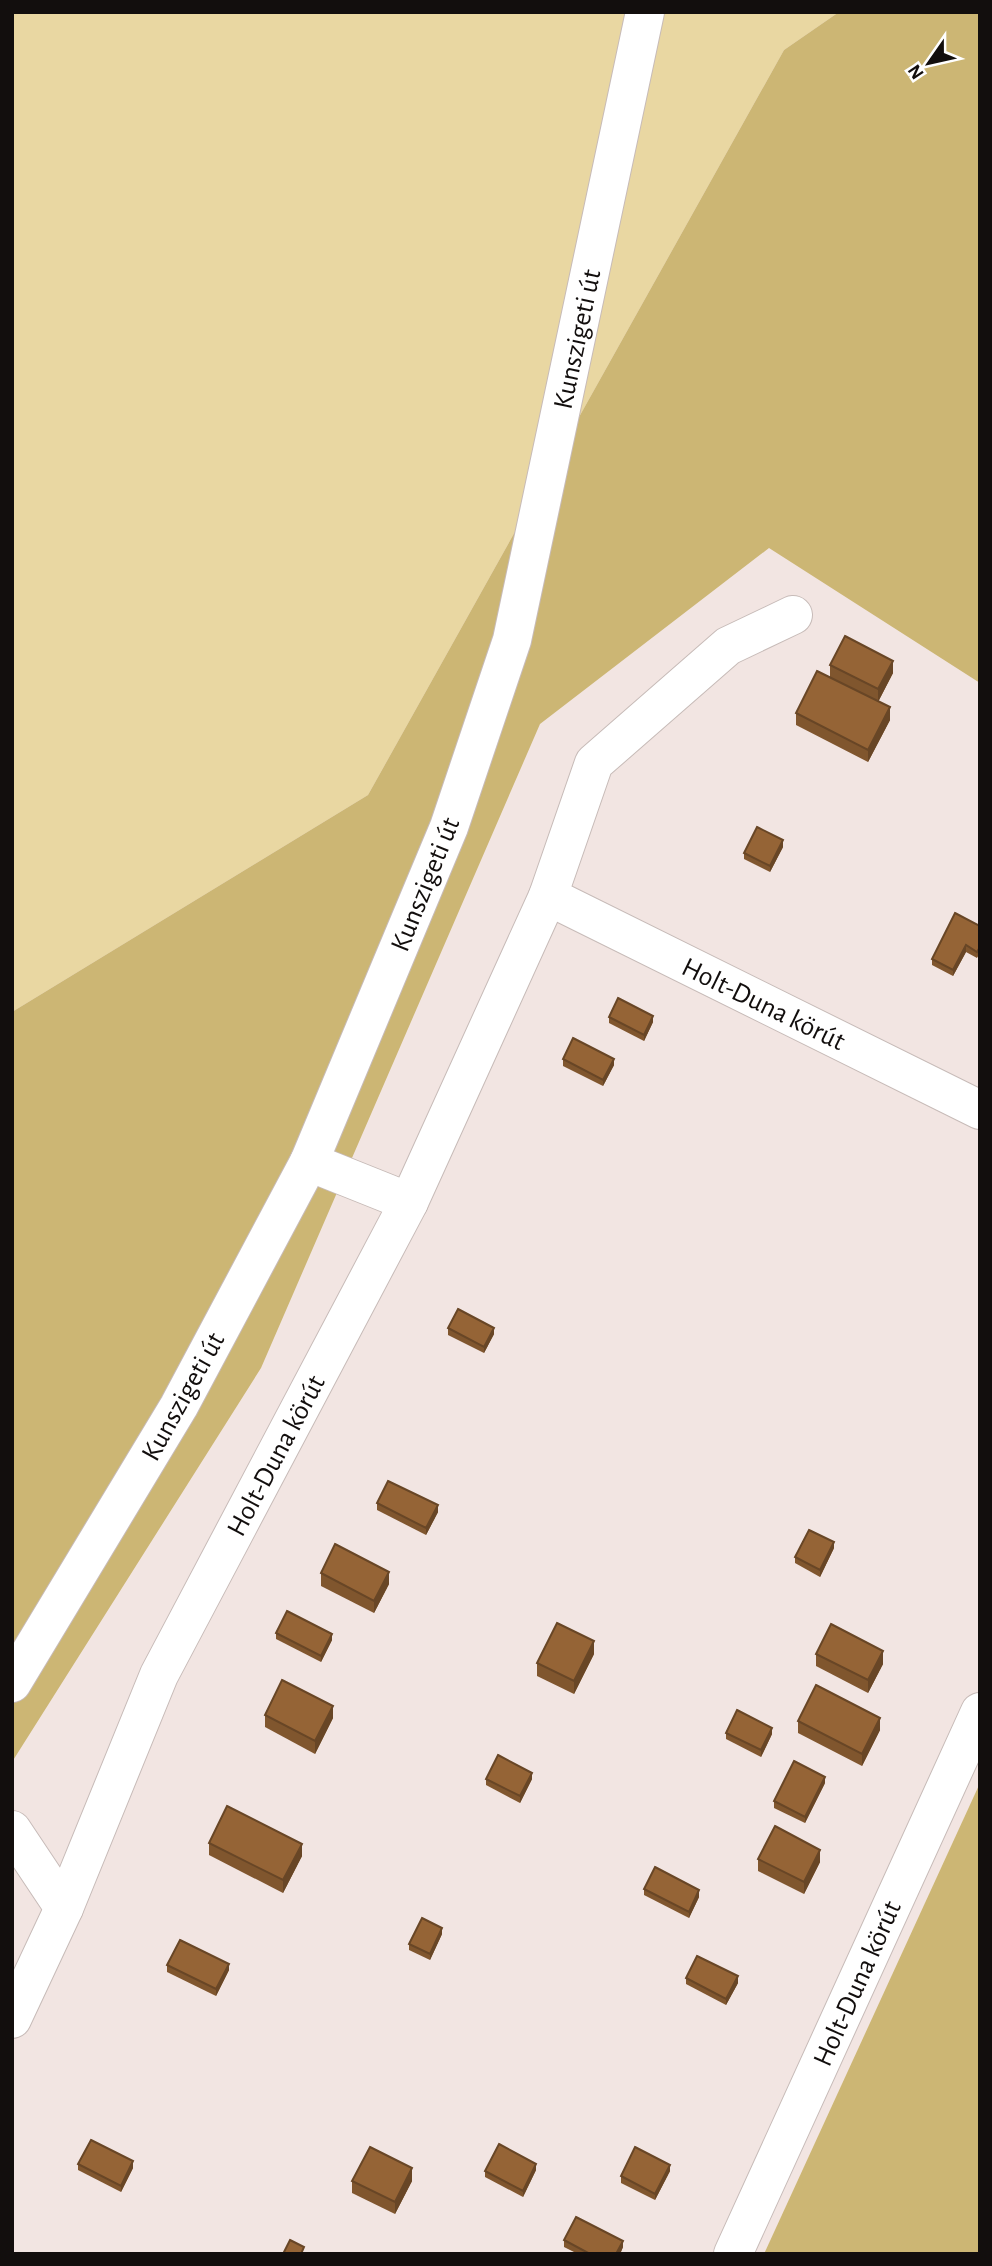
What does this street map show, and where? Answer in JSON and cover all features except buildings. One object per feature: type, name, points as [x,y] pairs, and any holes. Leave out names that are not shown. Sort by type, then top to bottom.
[{"type":"street","name":"Kunszigeti út","points":[[12,1683],[179,1406],[309,1162],[449,827],[512,640],[645,12]]},
{"type":"street","name":"Holt-Duna körút","points":[[12,2019],[64,1908],[159,1675],[409,1202],[548,896],[594,763],[728,646],[793,615]]},
{"type":"street","name":"Holt-Duna körút","points":[[548,896],[980,1110]]},
{"type":"street","points":[[309,1162],[409,1202]]},
{"type":"street","name":"Holt-Duna körút","points":[[733,2254],[980,1712]]},
{"type":"street","points":[[12,1830],[64,1908]]},
{"type":"shaded area","points":[[12,12],[839,12],[784,50],[368,795],[12,1012]]},
{"type":"shaded area","points":[[839,12],[980,12],[980,683],[769,548],[540,724],[261,1368],[12,1762],[12,1012],[368,795],[784,50]]},
{"type":"shaded area","points":[[980,1783],[980,2254],[764,2254]]}]
